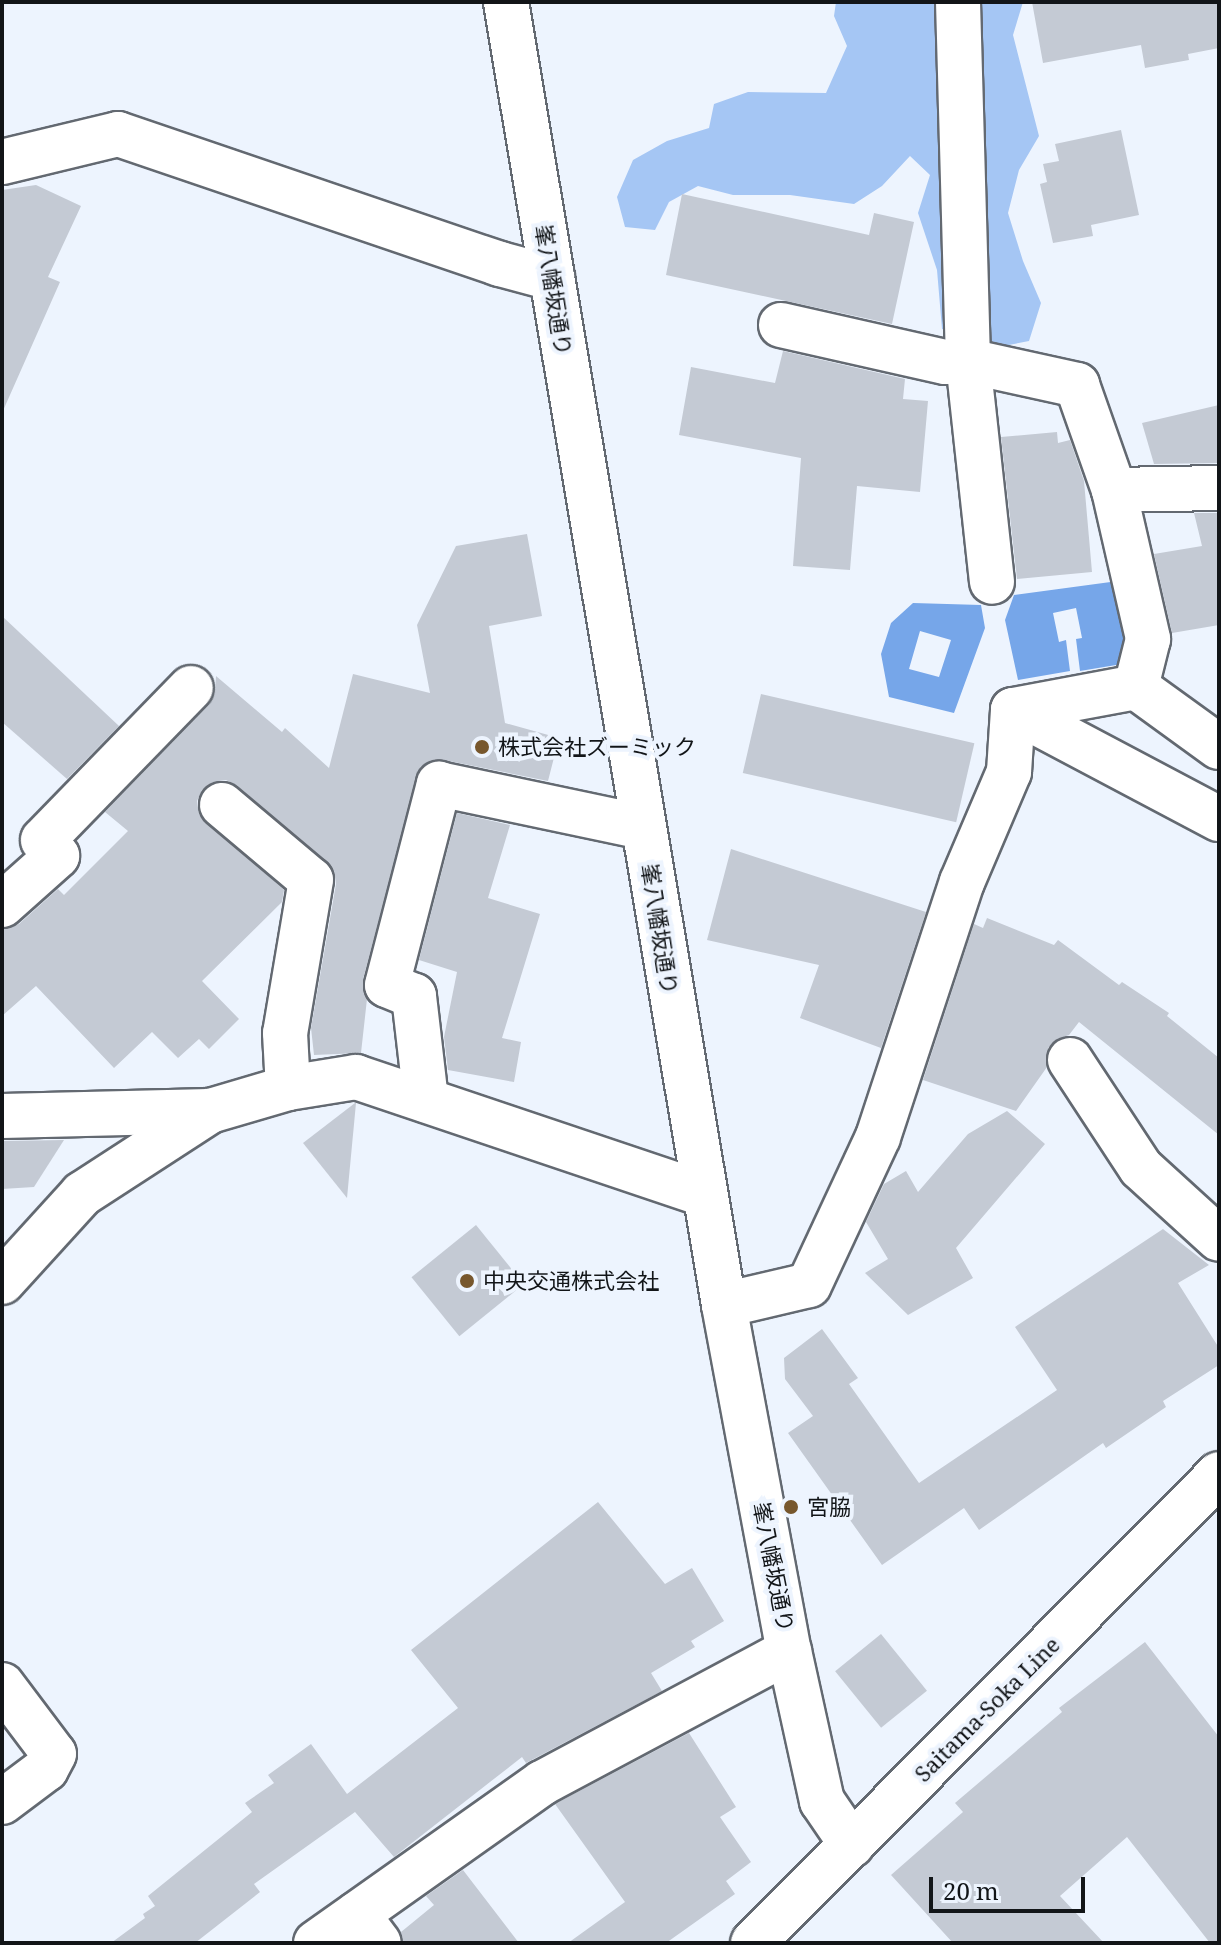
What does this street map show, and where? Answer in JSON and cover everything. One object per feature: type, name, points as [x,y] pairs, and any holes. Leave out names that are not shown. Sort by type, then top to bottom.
[{"type":"street","name":"峯八幡坂通り","points":[[506,2],[724,1305],[789,1651],[822,1801],[852,1845]]},
{"type":"street","points":[[958,2],[968,361],[992,582]]},
{"type":"street","points":[[2,162],[118,134],[500,264],[552,278]]},
{"type":"street","points":[[781,325],[945,362],[968,361],[1077,385],[1114,490],[1148,639],[1136,687]]},
{"type":"street","points":[[1114,490],[1219,488]]},
{"type":"street","points":[[1013,710],[1136,687],[1219,747]]},
{"type":"street","points":[[2,905],[57,856],[43,840],[191,688]]},
{"type":"street","points":[[1013,710],[1219,819]]},
{"type":"street","points":[[724,1305],[809,1285],[878,1137],[962,882],[1009,772],[1013,710]]},
{"type":"street","points":[[426,1100],[414,996],[387,985],[439,784],[643,827]]},
{"type":"street","points":[[222,805],[311,880],[285,1033],[288,1088]]},
{"type":"street","points":[[1070,1060],[1141,1168],[1219,1239]]},
{"type":"street","points":[[2,1116],[210,1111],[288,1088],[356,1077],[704,1194]]},
{"type":"street","points":[[2,1282],[82,1194],[210,1111]]},
{"type":"street","name":"Saitama-Soka Line","points":[[770,1937],[852,1845],[1219,1474]]},
{"type":"street","points":[[316,1943],[368,1929],[542,1783],[789,1651]]},
{"type":"street","points":[[2,1685],[54,1754],[46,1769],[2,1802]]},
{"type":"shaded area","points":[[836,2],[1023,2],[1013,35],[1039,136],[1019,170],[1008,213],[1023,261],[1041,303],[1029,341],[998,347],[942,329],[937,270],[918,213],[930,175],[910,156],[882,186],[854,204],[790,195],[733,195],[698,186],[669,202],[655,230],[625,227],[617,197],[633,160],[667,141],[709,128],[714,104],[748,92],[826,93],[847,46],[834,16]]},
{"type":"shaded area","points":[[1118,581],[1128,663],[1080,671],[1076,639],[1082,638],[1076,608],[1053,613],[1059,642],[1066,640],[1070,671],[1018,680],[1005,620],[1014,595]]},
{"type":"shaded area","points":[[913,603],[981,605],[985,628],[954,713],[889,697],[881,654],[891,623]],"holes":[[[920,631],[951,640],[939,677],[909,669]]]},
{"type":"building","points":[[1032,2],[1219,2],[1219,48],[1188,54],[1189,60],[1145,68],[1141,45],[1043,63]]},
{"type":"building","points":[[1121,130],[1139,215],[1091,225],[1093,236],[1053,243],[1040,184],[1047,182],[1043,164],[1059,161],[1055,144]]},
{"type":"building","points":[[36,185],[81,206],[48,277],[60,282],[2,413],[2,190]]},
{"type":"building","points":[[682,194],[869,235],[874,213],[914,222],[892,324],[666,275]]},
{"type":"building","points":[[783,351],[905,379],[903,399],[928,401],[920,492],[857,486],[850,570],[793,566],[801,458],[679,435],[691,367],[775,383]]},
{"type":"building","points":[[1219,405],[1219,463],[1154,464],[1142,423]]},
{"type":"building","points":[[1057,432],[1058,443],[1070,440],[1084,481],[1092,572],[1017,579],[1001,437]]},
{"type":"building","points":[[1194,513],[1219,513],[1219,625],[1172,633],[1154,554],[1202,546]]},
{"type":"building","points":[[527,534],[542,616],[489,626],[505,723],[559,738],[548,781],[444,760],[431,760],[420,767],[363,979],[367,999],[361,1053],[314,1055],[311,1028],[336,884],[334,871],[238,786],[226,780],[213,782],[202,790],[197,801],[199,814],[284,890],[282,902],[202,981],[239,1019],[209,1049],[199,1039],[178,1058],[152,1032],[114,1068],[36,986],[2,1016],[2,929],[19,924],[58,889],[64,895],[128,831],[105,812],[209,705],[215,693],[216,676],[282,732],[285,728],[329,768],[353,674],[430,693],[417,625],[456,546]]},
{"type":"building","points":[[2,616],[119,726],[67,779],[2,722]]},
{"type":"building","points":[[761,694],[974,743],[956,822],[743,773]]},
{"type":"building","points":[[457,813],[510,825],[488,898],[540,914],[502,1038],[521,1042],[514,1082],[448,1070],[444,1037],[457,972],[419,960]]},
{"type":"building","points":[[731,849],[926,912],[881,1048],[800,1018],[819,965],[707,940]]},
{"type":"building","points":[[987,918],[1054,945],[1058,940],[1119,985],[1122,982],[1169,1013],[1167,1016],[1219,1058],[1219,1135],[1079,1022],[1069,1035],[1057,1039],[1048,1048],[1047,1067],[1016,1111],[923,1080],[974,924],[983,928]]},
{"type":"building","points":[[356,1103],[347,1198],[303,1143]]},
{"type":"building","points":[[1007,1111],[1045,1144],[956,1248],[973,1278],[908,1315],[865,1273],[888,1259],[866,1222],[884,1184],[906,1171],[918,1192],[968,1134]]},
{"type":"building","points":[[64,1140],[34,1187],[2,1189],[2,1141]]},
{"type":"building","name":"中央交通株式会社","points":[[476,1225],[524,1284],[459,1336],[411,1277]]},
{"type":"building","points":[[1163,1229],[1209,1265],[1178,1283],[1219,1348],[1219,1365],[1163,1401],[1166,1407],[1106,1448],[1103,1443],[979,1530],[964,1508],[882,1565],[788,1433],[813,1416],[785,1379],[784,1358],[822,1329],[858,1378],[849,1384],[919,1483],[1057,1390],[1015,1327]]},
{"type":"building","points":[[598,1502],[665,1584],[692,1568],[724,1621],[691,1641],[695,1647],[651,1673],[662,1691],[526,1763],[522,1757],[394,1857],[355,1812],[254,1884],[260,1892],[195,1943],[111,1943],[145,1918],[143,1914],[155,1906],[148,1896],[252,1812],[245,1803],[274,1783],[268,1775],[311,1744],[347,1794],[458,1708],[411,1650]]},
{"type":"building","points":[[881,1634],[927,1691],[881,1728],[835,1671]]},
{"type":"building","points":[[1145,1642],[1219,1737],[1219,1943],[1210,1943],[1127,1837],[1060,1896],[1104,1943],[953,1943],[891,1875],[963,1812],[955,1803],[1062,1712],[1059,1708]]},
{"type":"building","points":[[689,1733],[736,1807],[720,1817],[751,1862],[726,1881],[735,1894],[666,1943],[568,1943],[625,1902],[555,1804]]},
{"type":"building","points":[[463,1870],[519,1943],[403,1943],[401,1932],[434,1905],[426,1896]]},
{"type":"place","name":"株式会社ズーミック","points":[[482,747]]},
{"type":"place","name":"中央交通株式会社","points":[[467,1281]]},
{"type":"place","name":"宮脇","points":[[791,1507]]}]
